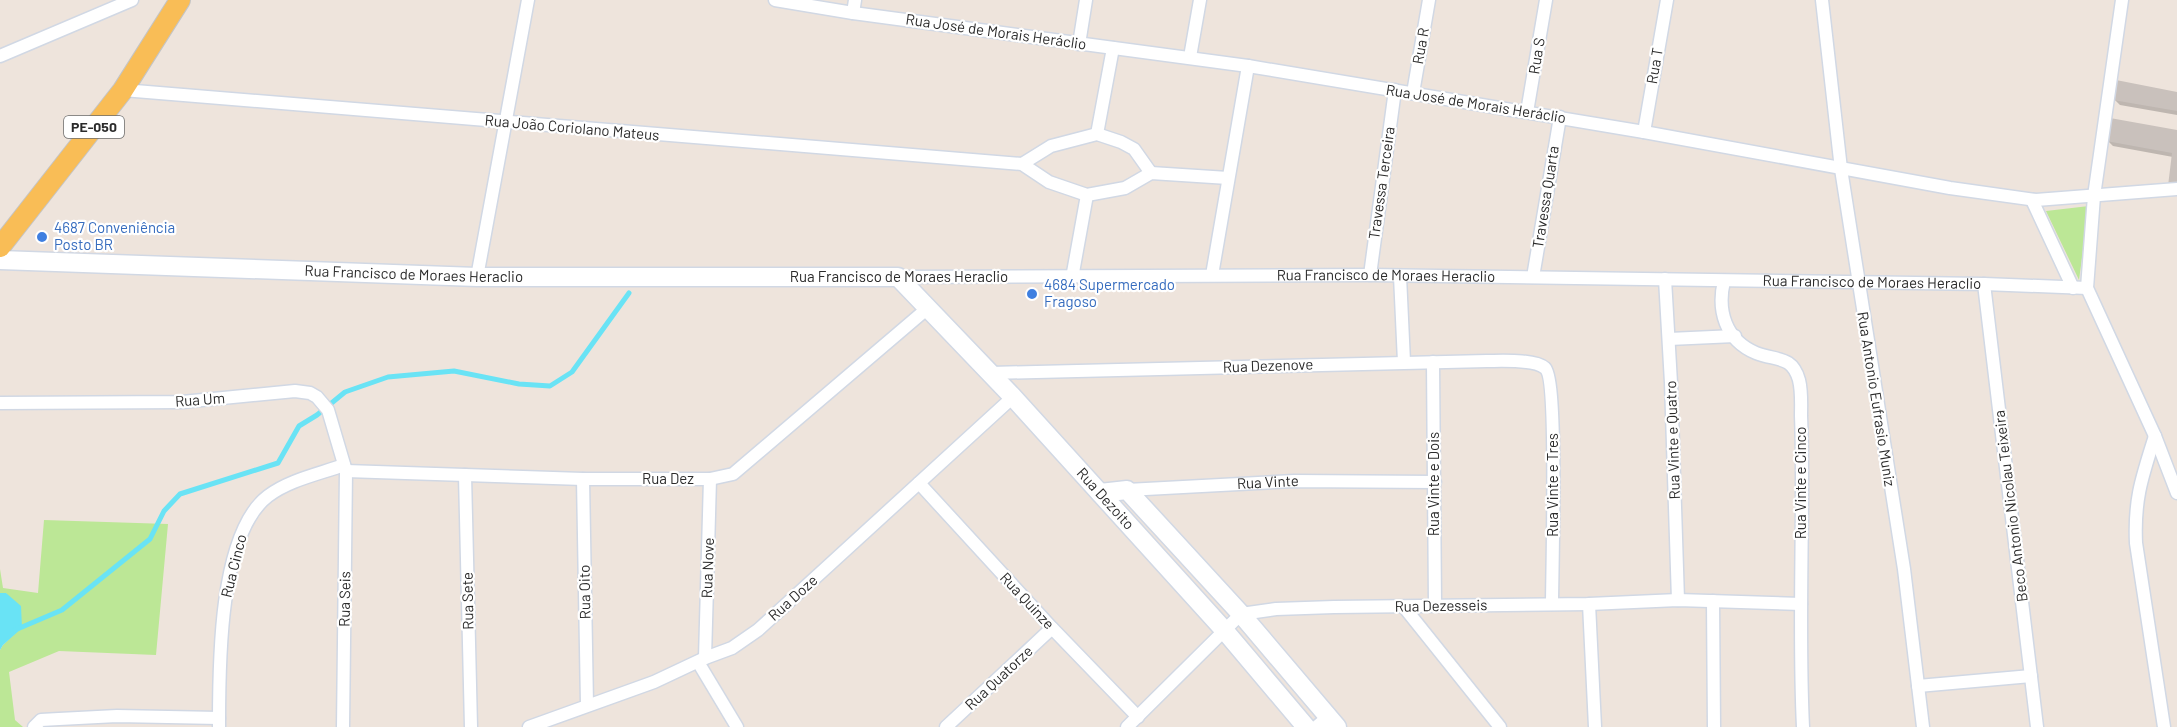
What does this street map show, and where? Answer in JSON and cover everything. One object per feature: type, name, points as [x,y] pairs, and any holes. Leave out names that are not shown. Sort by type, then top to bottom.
[{"type":"main road","name":"PE-050","points":[[0,247],[123,90],[180,0]]},
{"type":"street","points":[[0,56],[132,0]]},
{"type":"street","points":[[477,277],[528,0]]},
{"type":"street","name":"Rua José de Morais Heráclio","points":[[775,0],[853,13],[1248,66],[1560,117],[1841,169],[2032,200],[2177,189]]},
{"type":"street","points":[[853,13],[855,0]]},
{"type":"street","points":[[1079,44],[1086,0]]},
{"type":"street","points":[[1190,57],[1200,0]]},
{"type":"street","name":"Rua R","points":[[1413,93],[1429,0]]},
{"type":"street","name":"Rua S","points":[[1527,112],[1546,0]]},
{"type":"street","name":"Rua T","points":[[1644,132],[1667,0]]},
{"type":"street","name":"Rua Antonio Eufrasio Muniz","points":[[1822,0],[1841,169],[1904,569],[1923,727]]},
{"type":"street","points":[[2122,0],[2094,196],[2087,288],[2155,436],[2171,464],[2177,493]]},
{"type":"street","points":[[1097,134],[1113,48]]},
{"type":"street","points":[[1212,275],[1248,66]]},
{"type":"street","name":"Rua João Coriolano Mateus","points":[[123,90],[1022,165],[1049,182],[1087,195],[1125,188],[1151,172]]},
{"type":"street","name":"Travessa Terceira","points":[[1370,275],[1395,90]]},
{"type":"street","name":"Travessa Quarta","points":[[1533,277],[1560,117]]},
{"type":"street","points":[[1022,165],[1051,146],[1097,134],[1121,142],[1134,150],[1151,172],[1228,178]]},
{"type":"street","points":[[1072,278],[1087,195]]},
{"type":"street","points":[[2032,200],[2073,288]]},
{"type":"street","name":"Rua Francisco de Moraes Heraclio","points":[[0,260],[477,277],[1072,278],[1370,275],[1984,284],[2087,288]]},
{"type":"street","points":[[1400,276],[1404,362]]},
{"type":"street","name":"Rua Dezoito","points":[[898,277],[1013,397],[1225,631],[1306,727]]},
{"type":"street","name":"Rua Vinte e Quatro","points":[[1665,279],[1678,600]]},
{"type":"street","name":"Rua Vinte e Cinco","points":[[1724,281],[1720,301],[1722,316],[1735,336],[1756,353],[1792,365],[1800,382],[1803,727]]},
{"type":"street","name":"Beco Antonio Nicolau Teixeira","points":[[1984,284],[2037,727]]},
{"type":"street","name":"Rua Dez","points":[[345,468],[583,479],[710,479],[733,474],[929,307]]},
{"type":"street","points":[[1669,339],[1735,336]]},
{"type":"street","name":"Rua Dezenove","points":[[991,373],[1404,362],[1511,361],[1533,363],[1545,367]]},
{"type":"street","name":"Rua Vinte e Dois","points":[[1433,362],[1435,605]]},
{"type":"street","name":"Rua Vinte e Tres","points":[[1545,367],[1549,373],[1551,385],[1553,421],[1552,604]]},
{"type":"street","name":"Rua Um","points":[[0,403],[182,402],[295,391],[310,393],[326,407],[345,468]]},
{"type":"street","name":"Rua Doze","points":[[529,727],[654,682],[732,648],[758,630],[1013,397]]},
{"type":"street","points":[[2155,436],[2138,492],[2135,524],[2164,727]]},
{"type":"street","name":"Rua Cinco","points":[[219,722],[223,613],[236,553],[246,524],[260,503],[276,491],[345,468]]},
{"type":"street","name":"Rua Seis","points":[[343,727],[345,468]]},
{"type":"street","name":"Rua Sete","points":[[465,475],[471,727]]},
{"type":"street","name":"Rua Oito","points":[[583,479],[587,705]]},
{"type":"street","name":"Rua Nove","points":[[702,660],[710,479]]},
{"type":"street","name":"Rua Vinte","points":[[1100,493],[1294,481],[1435,482]]},
{"type":"street","name":"Rua Quinze","points":[[919,483],[1052,628],[1138,717]]},
{"type":"street","name":"Rua Dezoito","points":[[1127,490],[1241,614],[1327,723]]},
{"type":"street","name":"Rua Dezesseis","points":[[1241,614],[1311,608],[1589,604],[1678,600],[1801,604]]},
{"type":"street","points":[[1713,601],[1714,727]]},
{"type":"street","points":[[1589,604],[1595,727]]},
{"type":"street","points":[[1404,607],[1500,727]]},
{"type":"street","points":[[1127,727],[1241,614]]},
{"type":"street","name":"Rua Quatorze","points":[[946,727],[1052,628]]},
{"type":"street","points":[[702,660],[737,727]]},
{"type":"street","points":[[1918,686],[2031,676]]},
{"type":"street","points":[[33,727],[41,720],[117,716],[219,722]]},
{"type":"green space","points":[[2089,206],[2079,280],[2046,211]]},
{"type":"green space","points":[[44,520],[168,524],[156,655],[59,651],[9,672],[15,720],[23,727],[0,727],[0,650],[22,627],[6,593],[0,593],[0,569],[3,588],[38,593]]},
{"type":"water","points":[[0,593],[6,593],[21,606],[22,628],[0,650]]},
{"type":"building","points":[[2116,80],[2177,92],[2177,111],[2113,100]]},
{"type":"building","points":[[2110,118],[2177,130],[2177,185],[2168,186],[2172,153],[2106,141]]},
{"type":"waterway","points":[[15,630],[62,610],[150,539],[164,511],[180,494],[278,463],[299,426],[317,415],[345,392],[388,377],[454,371],[519,384],[550,386],[572,372],[629,293]]},
{"type":"place","name":"4687 Conveniência Posto BR","points":[[42,237]]},
{"type":"place","name":"4684 Supermercado Fragoso","points":[[1032,294]]}]
